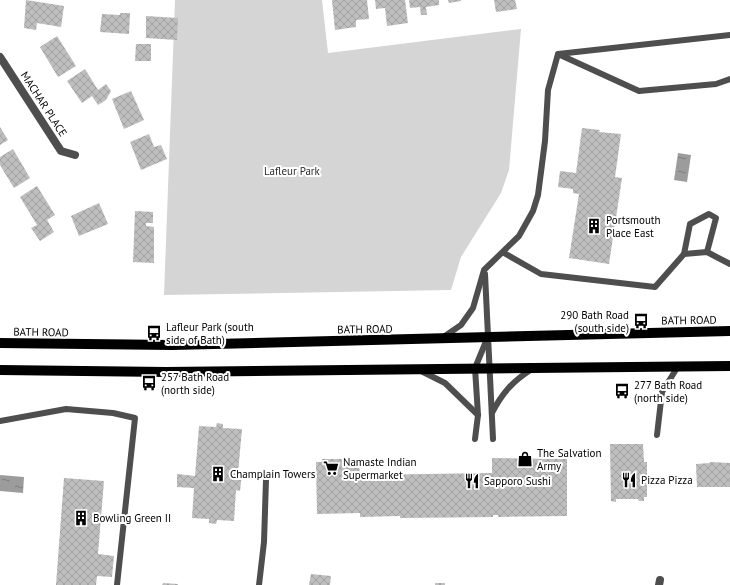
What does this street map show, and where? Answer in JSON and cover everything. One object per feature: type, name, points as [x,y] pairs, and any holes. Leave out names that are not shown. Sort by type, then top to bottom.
[{"type":"main road","name":"BATH ROAD","points":[[0,343],[172,345],[730,331]]},
{"type":"main road","points":[[0,370],[166,372],[535,367],[677,368],[730,366]]},
{"type":"street","name":"MACHAR PLACE","points":[[0,57],[61,151],[75,155]]},
{"type":"lane","points":[[558,54],[730,35]]},
{"type":"lane","points":[[558,54],[639,91],[716,84],[730,78]]},
{"type":"lane","points":[[440,339],[461,325],[473,308],[484,270],[504,253],[519,236],[533,211],[538,195],[546,133],[548,90],[558,54]]},
{"type":"lane","points":[[504,253],[540,274],[655,287],[684,254],[690,224],[709,214],[716,218],[707,252]]},
{"type":"lane","points":[[684,254],[707,252],[730,264]]},
{"type":"lane","points":[[484,270],[493,439]]},
{"type":"lane","points":[[475,439],[478,414],[475,368],[488,338]]},
{"type":"lane","points":[[491,415],[500,396],[520,376],[535,367]]},
{"type":"lane","points":[[657,435],[662,392],[677,368]]},
{"type":"lane","points":[[417,369],[445,383],[478,414]]},
{"type":"lane","points":[[0,421],[66,409],[113,413],[135,418],[117,585]]},
{"type":"lane","points":[[259,585],[264,542],[266,480]]},
{"type":"green space","name":"Lafleur Park","points":[[175,0],[322,0],[328,53],[521,29],[509,170],[501,193],[461,257],[451,290],[164,295]]},
{"type":"water","points":[[678,153],[691,155],[687,182],[674,180]]},
{"type":"water","points":[[0,475],[24,477],[23,493],[0,491]]},
{"type":"building","points":[[26,0],[64,6],[61,27],[37,23],[36,30],[24,28]]},
{"type":"building","points":[[332,0],[367,0],[369,19],[356,20],[356,27],[335,30]]},
{"type":"building","points":[[375,0],[405,0],[408,23],[387,26],[385,8],[376,9]]},
{"type":"building","points":[[409,0],[439,0],[439,5],[426,7],[427,15],[421,15],[420,7],[410,8]]},
{"type":"building","points":[[448,0],[461,0],[461,1],[449,3]]},
{"type":"building","points":[[494,0],[515,0],[517,9],[496,12]]},
{"type":"building","points":[[120,13],[130,13],[129,34],[100,32],[102,14],[120,15]]},
{"type":"building","points":[[146,16],[178,18],[177,40],[146,38]]},
{"type":"building","points":[[57,36],[76,66],[58,77],[40,47]]},
{"type":"building","points":[[136,44],[151,44],[151,61],[135,61]]},
{"type":"building","points":[[85,69],[98,90],[106,84],[111,91],[106,100],[98,105],[92,96],[82,103],[67,81]]},
{"type":"building","points":[[131,91],[144,120],[124,129],[112,99]]},
{"type":"building","points":[[0,127],[8,140],[0,145]]},
{"type":"building","name":"Portsmouth Place East","points":[[582,128],[600,130],[599,132],[621,134],[615,177],[622,178],[609,264],[569,258],[579,194],[573,193],[573,189],[558,187],[560,171],[576,173]]},
{"type":"building","points":[[149,134],[154,147],[161,145],[167,159],[141,170],[130,142]]},
{"type":"building","points":[[13,149],[30,178],[14,188],[0,165],[0,157]]},
{"type":"building","points":[[37,186],[55,215],[47,220],[54,232],[40,241],[31,228],[37,225],[20,197]]},
{"type":"building","points":[[99,203],[108,224],[79,236],[71,216]]},
{"type":"building","points":[[135,211],[153,212],[153,223],[146,223],[146,226],[154,227],[154,263],[133,262]]},
{"type":"building","name":"Champlain Towers","points":[[217,423],[223,424],[223,428],[242,429],[238,473],[242,473],[240,491],[236,490],[234,521],[217,520],[216,524],[209,523],[209,519],[192,518],[194,488],[177,487],[177,474],[195,476],[199,426],[216,427]]},
{"type":"building","name":"Pizza Pizza","points":[[610,444],[643,444],[644,462],[647,462],[647,497],[644,497],[644,501],[639,501],[638,499],[616,499],[616,502],[611,501]]},
{"type":"building","points":[[492,458],[567,459],[567,516],[498,517],[498,515],[493,515],[493,517],[400,518],[400,516],[360,517],[360,513],[317,514],[316,462],[322,462],[322,459],[359,459],[360,475],[492,473]]},
{"type":"building","points":[[710,462],[730,463],[730,487],[697,487],[696,464]]},
{"type":"building","name":"Bowling Green II","points":[[64,478],[104,481],[98,554],[114,556],[112,577],[97,576],[96,585],[56,585]]},
{"type":"building","points":[[311,574],[331,576],[330,585],[309,585]]},
{"type":"building","points":[[163,583],[178,584],[178,585],[162,585]]},
{"type":"building","points":[[435,583],[445,583],[445,585],[435,585]]},
{"type":"place","name":"Portsmouth Place East","points":[[594,226]]},
{"type":"place","name":"290 Bath Road (south side)","points":[[641,321]]},
{"type":"place","name":"Lafleur Park (south side of Bath)","points":[[154,333]]},
{"type":"place","name":"257 Bath Road (north side)","points":[[149,383]]},
{"type":"place","name":"277 Bath Road (north side)","points":[[622,391]]},
{"type":"place","name":"The Salvation Army","points":[[525,459]]},
{"type":"place","name":"Namaste Indian Supermarket","points":[[331,468]]},
{"type":"place","name":"Champlain Towers","points":[[218,474]]},
{"type":"place","name":"Pizza Pizza","points":[[629,480]]},
{"type":"place","name":"Sapporo Sushi","points":[[472,481]]},
{"type":"place","name":"Bowling Green II","points":[[81,518]]}]
